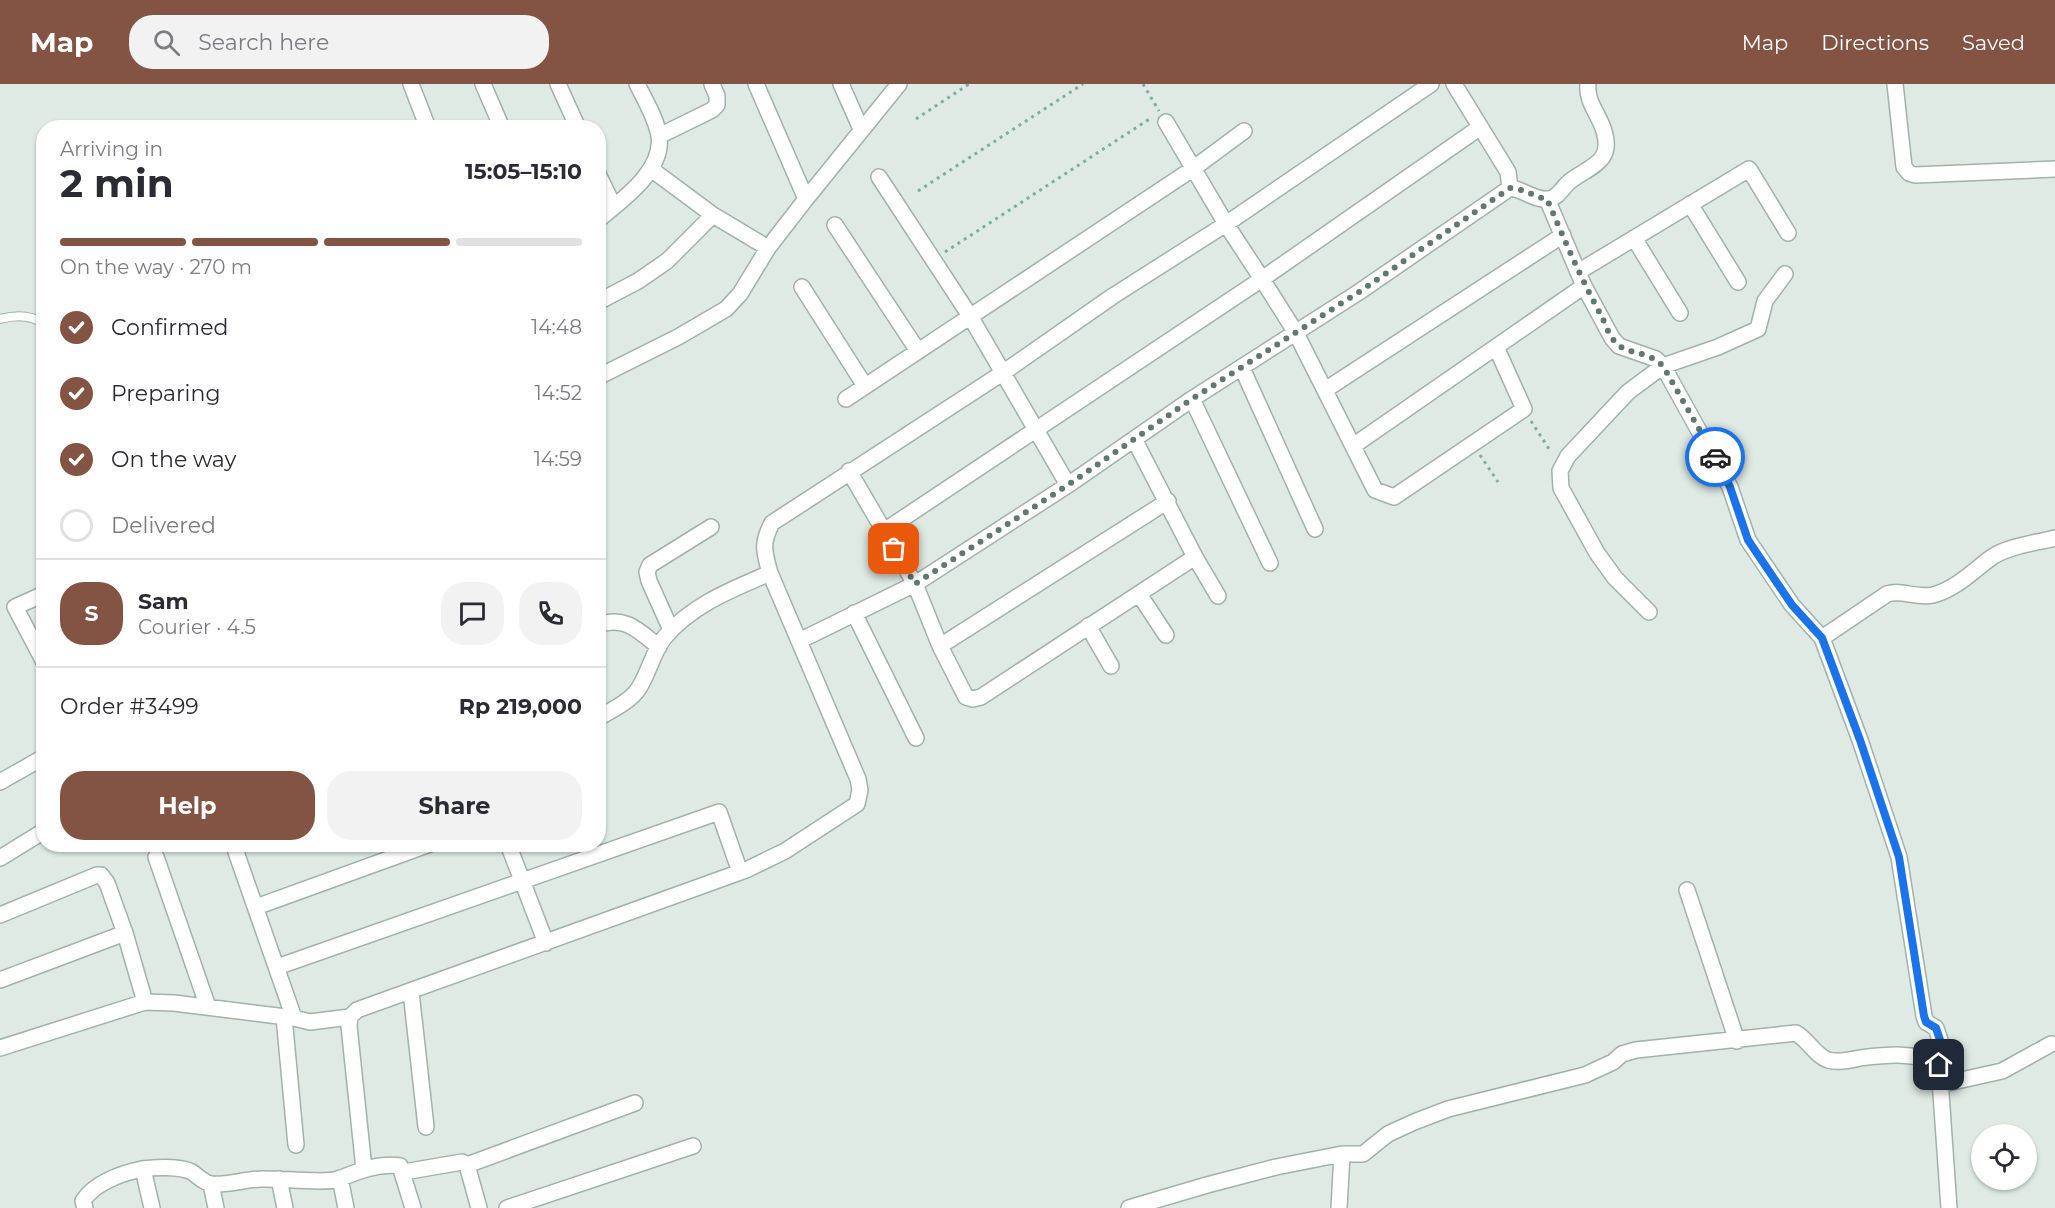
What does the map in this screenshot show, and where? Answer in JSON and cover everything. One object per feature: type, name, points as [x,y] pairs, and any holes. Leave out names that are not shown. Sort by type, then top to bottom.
[{"type":"street","points":[[411,84],[425,120]]},
{"type":"street","points":[[483,84],[499,120]]},
{"type":"street","points":[[558,84],[574,120]]},
{"type":"street","points":[[606,214],[651,169],[657,155],[659,136],[637,84]]},
{"type":"street","points":[[659,136],[712,110],[717,105],[717,96],[712,84]]},
{"type":"street","points":[[756,84],[806,199]]},
{"type":"street","points":[[841,84],[861,129]]},
{"type":"street","points":[[606,373],[678,337],[726,309],[740,294],[768,248],[861,129],[892,96],[899,84]]},
{"type":"street","points":[[0,1048],[145,1002],[208,1007],[289,1017],[310,1022],[350,1017],[357,1010],[740,872],[785,851],[857,804],[860,790],[858,779],[770,573],[764,537],[772,523],[1004,372],[1113,296],[1226,224],[1431,84]]},
{"type":"street","points":[[1454,84],[1508,172],[1510,188]]},
{"type":"street","points":[[799,641],[915,584],[1068,485],[1192,399],[1359,292],[1510,188],[1519,188],[1537,198],[1547,199],[1556,196],[1569,182],[1592,169],[1605,156],[1604,131],[1587,92],[1588,84]]},
{"type":"street","points":[[1895,84],[1904,167],[1909,173],[1915,175],[2055,169]]},
{"type":"street","points":[[1166,122],[1226,224],[1296,333],[1375,490],[1394,497],[1524,409],[1496,347]]},
{"type":"street","points":[[884,531],[1262,279],[1479,128]]},
{"type":"street","points":[[846,399],[1194,168],[1244,131]]},
{"type":"street","points":[[651,169],[713,215],[768,248]]},
{"type":"street","points":[[1353,446],[1496,347],[1634,238],[1749,169],[1788,232]]},
{"type":"street","points":[[879,177],[970,316],[1068,485]]},
{"type":"street","points":[[606,190],[614,207]]},
{"type":"street","points":[[1547,199],[1581,279],[1612,338],[1619,346],[1648,355],[1663,366],[1730,487],[1748,540],[1792,605],[1822,638],[1860,740],[1899,857],[1924,1016],[1926,1022],[1936,1028],[1940,1040],[1939,1085],[1949,1208]]},
{"type":"street","points":[[1690,204],[1738,282]]},
{"type":"street","points":[[606,298],[667,261],[713,215]]},
{"type":"street","points":[[835,225],[918,351]]},
{"type":"street","points":[[1325,390],[1563,235]]},
{"type":"street","points":[[1634,238],[1680,313]]},
{"type":"street","points":[[1649,612],[1615,578],[1597,553],[1561,488],[1560,471],[1568,456],[1629,392],[1663,366],[1718,347],[1758,329],[1766,301],[1785,274]]},
{"type":"street","points":[[802,287],[865,386]]},
{"type":"street","points":[[1242,368],[1315,529]]},
{"type":"street","points":[[1192,399],[1270,563]]},
{"type":"street","points":[[1134,439],[1195,557],[1218,596]]},
{"type":"street","points":[[849,471],[915,584],[940,646],[966,697],[973,699],[981,697],[1195,557]]},
{"type":"street","points":[[940,646],[1168,501]]},
{"type":"street","points":[[671,630],[647,572],[650,565],[711,527]]},
{"type":"street","points":[[1822,638],[1887,594],[1896,591],[1921,597],[1934,595],[1970,575],[2001,552],[2055,538]]},
{"type":"street","points":[[606,713],[629,698],[638,689],[659,647],[671,630],[701,606],[770,573]]},
{"type":"street","points":[[1139,594],[1166,635]]},
{"type":"street","points":[[36,598],[15,607],[36,647]]},
{"type":"street","points":[[854,613],[916,738]]},
{"type":"street","points":[[606,624],[617,621],[628,624],[659,647]]},
{"type":"street","points":[[1088,626],[1112,666]]},
{"type":"street","points":[[0,782],[36,762]]},
{"type":"street","points":[[606,852],[719,812],[740,872]]},
{"type":"street","points":[[0,858],[36,836]]},
{"type":"street","points":[[238,852],[255,907],[277,967],[289,1017],[296,1144]]},
{"type":"street","points":[[255,907],[408,852]]},
{"type":"street","points":[[511,852],[546,943]]},
{"type":"street","points":[[277,967],[605,852]]},
{"type":"street","points":[[156,857],[208,1007]]},
{"type":"street","points":[[0,915],[101,875],[107,883],[125,933],[145,1002]]},
{"type":"street","points":[[1687,890],[1737,1041]]},
{"type":"street","points":[[0,980],[125,933]]},
{"type":"street","points":[[411,992],[426,1127]]},
{"type":"street","points":[[350,1017],[364,1169]]},
{"type":"street","points":[[1129,1208],[1243,1175],[1342,1154],[1363,1154],[1388,1134],[1448,1109],[1585,1075],[1613,1062],[1623,1054],[1636,1050],[1796,1034],[1809,1042],[1825,1059],[1836,1062],[1886,1055],[1920,1058],[1939,1065]]},
{"type":"street","points":[[1939,1085],[2002,1071],[2051,1044]]},
{"type":"street","points":[[467,1165],[635,1103]]},
{"type":"street","points":[[507,1208],[693,1146]]},
{"type":"street","points":[[1339,1208],[1342,1154]]},
{"type":"street","points":[[404,1172],[462,1162],[467,1165],[479,1208]]},
{"type":"street","points":[[85,1208],[83,1201],[88,1193],[117,1176],[143,1169],[165,1168],[189,1171],[211,1184],[262,1179],[340,1179],[342,1176],[364,1169],[389,1164],[400,1166],[404,1172],[413,1208]]},
{"type":"street","points":[[143,1169],[152,1208]]},
{"type":"street","points":[[279,1179],[285,1208]]},
{"type":"street","points":[[340,1179],[346,1208]]},
{"type":"street","points":[[211,1184],[216,1208]]},
{"type":"lane","points":[[0,319],[23,316],[36,319]]},
{"type":"path","points":[[916,119],[969,84]]},
{"type":"path","points":[[918,191],[1083,84]]},
{"type":"path","points":[[941,254],[1160,112],[1143,84]]},
{"type":"path","points":[[1524,409],[1551,452]]},
{"type":"path","points":[[1473,443],[1498,482]]},
{"type":"way so far","points":[[894,549],[915,584],[1068,485],[1192,399],[1359,292],[1510,188],[1519,188],[1537,198],[1547,199],[1584,286],[1612,338],[1619,346],[1648,355],[1663,366],[1715,457]]},
{"type":"route","points":[[1715,457],[1730,487],[1748,540],[1792,605],[1822,638],[1860,740],[1899,857],[1924,1016],[1926,1022],[1936,1028],[1940,1040],[1939,1065]]}]
